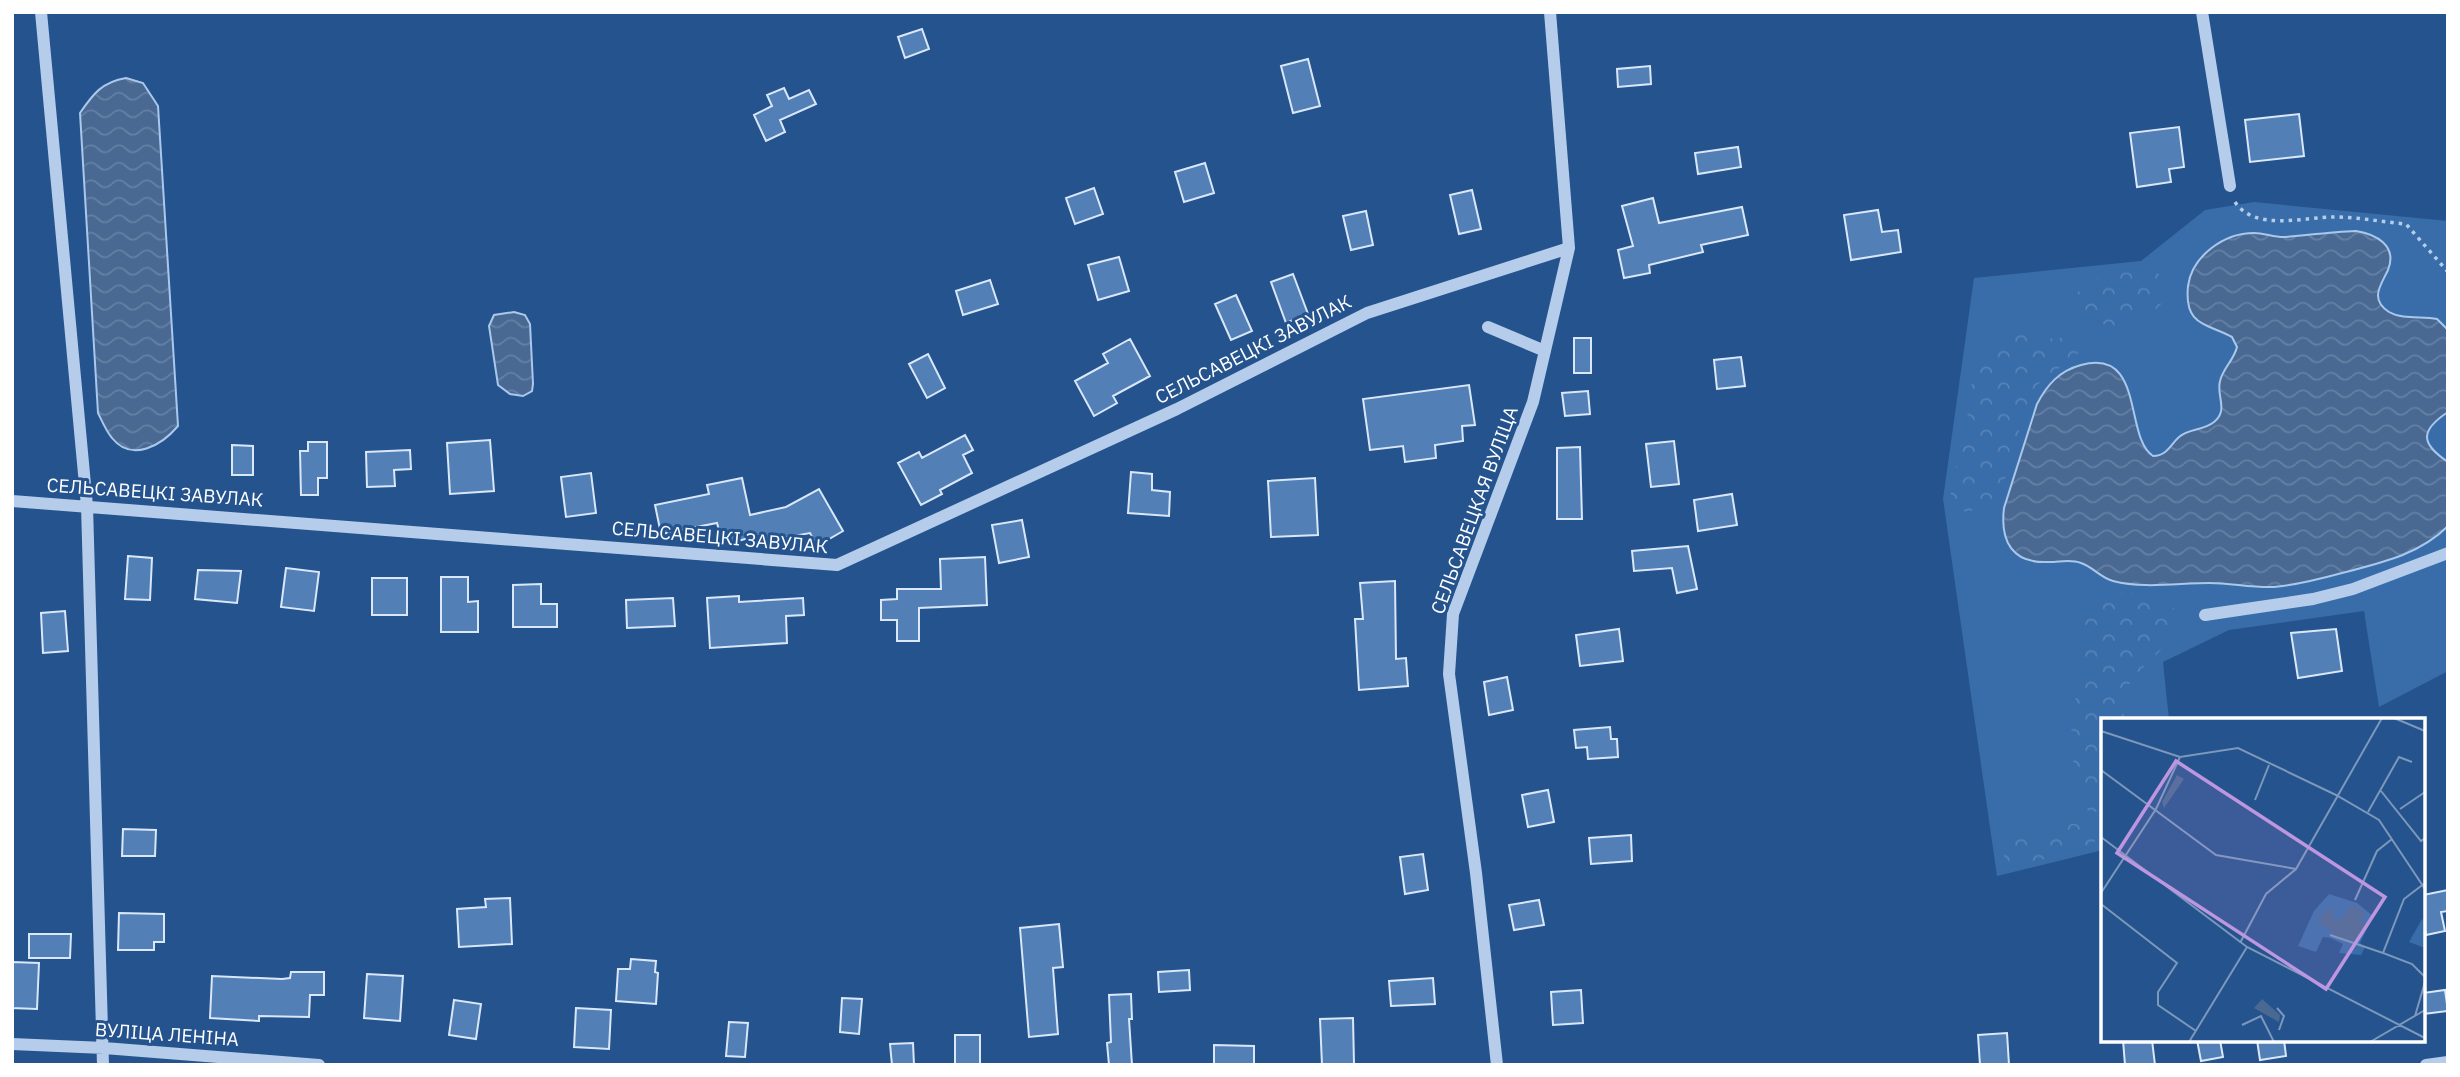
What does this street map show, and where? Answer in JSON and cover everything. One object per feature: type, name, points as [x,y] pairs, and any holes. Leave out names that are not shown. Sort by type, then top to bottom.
[{"type":"street","points":[[41,12],[87,506],[103,1065]]},
{"type":"street","name":"СЕЛЬСАВЕЦКАЯ ВУЛІЦА","points":[[1497,1065],[1476,873],[1449,674],[1453,614],[1533,402],[1569,248],[1550,12]]},
{"type":"street","points":[[2202,12],[2230,187]]},
{"type":"street","name":"СЕЛЬСАВЕЦКІ ЗАВУЛАК","points":[[12,501],[837,565],[1177,409],[1367,313],[1569,248]]},
{"type":"street","points":[[1488,327],[1545,351]]},
{"type":"street","points":[[2205,615],[2313,599],[2353,589],[2448,553]]},
{"type":"street","name":"ВУЛІЦА ЛЕНІНА","points":[[12,1044],[104,1048],[319,1065]]},
{"type":"street","points":[[2426,1065],[2448,1062]]},
{"type":"path","points":[[2230,187],[2237,205],[2246,213],[2260,219],[2336,217],[2406,224],[2448,272]]},
{"type":"green space","points":[[2254,202],[2448,221],[2448,671],[2379,707],[2364,611],[2229,630],[2163,662],[2169,718],[2101,718],[2101,850],[1997,876],[1943,499],[1974,278],[2141,261],[2205,210]]},
{"type":"green space","points":[[2146,271],[2165,278],[2168,292],[2157,308],[2138,320],[2122,325],[2099,323],[2089,319],[2076,306],[2076,297],[2081,289],[2098,277]]},
{"type":"green space","points":[[2013,333],[2043,339],[2073,337],[2079,340],[2079,349],[2071,361],[2049,374],[2036,388],[2025,412],[2000,492],[1981,507],[1959,510],[1954,505],[1950,490],[1963,449],[1972,382],[1985,353],[1996,341]]},
{"type":"green space","points":[[2114,593],[2143,593],[2162,597],[2174,609],[2176,625],[2170,640],[2128,686],[2122,708],[2126,718],[2101,718],[2101,809],[2092,814],[2080,796],[2074,766],[2072,734],[2073,711],[2083,664],[2080,616],[2088,602]]},
{"type":"green space","points":[[2067,823],[2090,826],[2097,835],[2095,841],[2085,848],[2063,855],[2014,863],[2007,862],[2004,858],[2004,848],[2012,839],[2043,834]]},
{"type":"water","points":[[126,78],[143,83],[158,106],[178,426],[155,445],[137,450],[128,449],[112,438],[98,413],[80,113],[99,90],[111,82]]},
{"type":"water","points":[[2356,231],[2383,242],[2390,254],[2388,270],[2378,292],[2379,302],[2383,307],[2400,316],[2437,319],[2448,330],[2448,412],[2432,425],[2427,437],[2433,449],[2448,462],[2448,526],[2425,544],[2398,557],[2317,580],[2274,587],[2210,583],[2125,583],[2109,580],[2077,562],[2036,562],[2026,559],[2011,548],[2004,531],[2004,508],[2037,404],[2054,380],[2081,365],[2101,363],[2115,369],[2124,381],[2144,446],[2153,456],[2162,454],[2183,434],[2210,425],[2221,413],[2220,381],[2237,347],[2232,337],[2199,321],[2190,309],[2188,286],[2196,265],[2203,256],[2221,242],[2243,234],[2258,233],[2282,237]]},
{"type":"water","points":[[514,312],[525,315],[530,324],[533,384],[532,391],[523,396],[510,394],[498,385],[489,326],[494,315]]},
{"type":"building","points":[[922,29],[929,49],[905,58],[898,37]]},
{"type":"building","points":[[1308,59],[1320,106],[1293,113],[1281,66]]},
{"type":"building","points":[[1650,66],[1651,84],[1618,87],[1617,69]]},
{"type":"building","points":[[784,88],[789,99],[809,90],[816,104],[780,120],[785,132],[766,141],[754,115],[772,106],[767,95]]},
{"type":"building","points":[[2299,114],[2304,156],[2250,162],[2245,120]]},
{"type":"building","points":[[2179,127],[2184,167],[2169,169],[2171,182],[2137,187],[2130,133]]},
{"type":"building","points":[[1738,147],[1741,167],[1698,174],[1695,153]]},
{"type":"building","points":[[1205,163],[1214,193],[1184,202],[1175,172]]},
{"type":"building","points":[[1094,188],[1103,214],[1075,224],[1066,198]]},
{"type":"building","points":[[1472,190],[1481,229],[1459,234],[1450,195]]},
{"type":"building","points":[[1653,198],[1659,223],[1742,207],[1748,235],[1701,245],[1703,252],[1649,265],[1650,273],[1624,278],[1618,250],[1633,246],[1622,206]]},
{"type":"building","points":[[1878,210],[1882,232],[1898,230],[1901,252],[1851,260],[1844,215]]},
{"type":"building","points":[[1366,211],[1373,245],[1351,250],[1343,216]]},
{"type":"building","points":[[1119,257],[1129,291],[1098,300],[1088,265]]},
{"type":"building","points":[[1293,274],[1308,314],[1286,323],[1271,282]]},
{"type":"building","points":[[990,280],[998,304],[963,315],[956,291]]},
{"type":"building","points":[[1236,295],[1252,331],[1231,340],[1215,304]]},
{"type":"building","points":[[1574,338],[1591,338],[1591,373],[1574,373]]},
{"type":"building","points":[[1130,339],[1150,376],[1113,396],[1117,403],[1094,416],[1075,381],[1108,363],[1103,354]]},
{"type":"building","points":[[928,354],[945,388],[927,398],[909,364]]},
{"type":"building","points":[[1741,357],[1745,386],[1717,389],[1714,360]]},
{"type":"building","points":[[1469,385],[1475,425],[1462,426],[1463,441],[1435,445],[1436,458],[1405,462],[1403,446],[1370,450],[1363,399]]},
{"type":"building","points":[[1588,391],[1590,414],[1565,416],[1562,393]]},
{"type":"building","points":[[965,435],[973,450],[963,455],[972,473],[940,490],[942,494],[921,505],[898,463],[919,452],[922,458]]},
{"type":"building","points":[[490,440],[494,491],[450,494],[447,443]]},
{"type":"building","points":[[1674,441],[1679,484],[1651,487],[1646,444]]},
{"type":"building","points":[[308,442],[327,442],[327,478],[318,478],[318,495],[301,495],[300,451],[308,451]]},
{"type":"building","points":[[232,445],[253,446],[253,475],[232,475]]},
{"type":"building","points":[[1580,447],[1582,519],[1557,519],[1557,448]]},
{"type":"building","points":[[410,450],[411,469],[394,470],[395,486],[367,487],[366,452]]},
{"type":"building","points":[[1131,472],[1152,474],[1152,490],[1170,492],[1169,516],[1128,513]]},
{"type":"building","points":[[591,473],[596,513],[566,517],[561,477]]},
{"type":"building","points":[[742,478],[750,515],[786,507],[819,489],[843,531],[817,546],[810,533],[761,542],[760,535],[723,545],[717,523],[661,534],[655,505],[709,494],[707,485]]},
{"type":"building","points":[[1315,478],[1318,535],[1271,537],[1268,481]]},
{"type":"building","points":[[1732,494],[1737,525],[1698,531],[1694,500]]},
{"type":"building","points":[[1022,520],[1029,557],[999,563],[992,525]]},
{"type":"building","points":[[1688,546],[1697,589],[1677,593],[1672,568],[1634,571],[1632,551]]},
{"type":"building","points":[[128,556],[152,558],[150,600],[125,599]]},
{"type":"building","points":[[985,557],[987,605],[919,608],[919,641],[897,641],[897,620],[881,620],[881,600],[897,599],[897,589],[941,589],[940,559]]},
{"type":"building","points":[[286,568],[319,572],[314,611],[281,607]]},
{"type":"building","points":[[198,570],[241,571],[237,603],[195,599]]},
{"type":"building","points":[[441,577],[468,577],[468,602],[478,601],[478,632],[441,632]]},
{"type":"building","points":[[372,578],[407,578],[407,615],[372,615]]},
{"type":"building","points":[[1395,581],[1396,659],[1406,658],[1408,686],[1359,690],[1355,619],[1363,619],[1360,583]]},
{"type":"building","points":[[541,584],[541,604],[557,604],[557,627],[513,627],[513,585]]},
{"type":"building","points":[[739,596],[739,602],[803,598],[804,615],[786,616],[787,643],[710,648],[707,598]]},
{"type":"building","points":[[673,598],[675,626],[627,628],[626,600]]},
{"type":"building","points":[[65,611],[68,651],[43,653],[41,613]]},
{"type":"building","points":[[1619,629],[1623,661],[1580,666],[1576,635]]},
{"type":"building","points":[[2336,629],[2342,671],[2298,678],[2291,633]]},
{"type":"building","points":[[1507,677],[1513,710],[1489,715],[1484,682]]},
{"type":"building","points":[[1610,727],[1611,739],[1617,739],[1618,757],[1588,759],[1587,747],[1576,748],[1574,730]]},
{"type":"building","points":[[1548,790],[1554,822],[1528,827],[1522,795]]},
{"type":"building","points":[[123,829],[156,830],[155,856],[122,856]]},
{"type":"building","points":[[1631,835],[1632,861],[1591,864],[1589,838]]},
{"type":"building","points":[[1423,854],[1428,890],[1405,894],[1400,857]]},
{"type":"building","points":[[2448,890],[2448,911],[2441,912],[2445,931],[2426,935],[2425,895]]},
{"type":"building","points":[[510,898],[512,944],[459,947],[457,909],[486,907],[485,899]]},
{"type":"building","points":[[1539,900],[1544,925],[1514,930],[1509,905]]},
{"type":"building","points":[[119,913],[164,914],[164,942],[154,942],[154,950],[118,950]]},
{"type":"building","points":[[1059,924],[1063,967],[1053,968],[1058,1034],[1029,1037],[1020,928]]},
{"type":"building","points":[[29,934],[71,934],[70,958],[29,958]]},
{"type":"building","points":[[631,959],[656,961],[656,1004],[616,1001],[618,969],[630,969]]},
{"type":"building","points":[[12,962],[39,963],[37,1009],[12,1008]]},
{"type":"building","points":[[1189,970],[1190,990],[1159,992],[1158,972]]},
{"type":"building","points":[[291,972],[324,972],[324,995],[310,995],[309,1017],[259,1016],[259,1021],[210,1018],[212,976],[282,979],[290,978]]},
{"type":"building","points":[[367,974],[403,976],[400,1021],[364,1018]]},
{"type":"building","points":[[1433,978],[1435,1004],[1391,1006],[1389,981]]},
{"type":"building","points":[[1581,990],[1583,1023],[1553,1025],[1551,992]]},
{"type":"building","points":[[2445,990],[2448,1011],[2425,1014],[2425,993]]},
{"type":"building","points":[[1131,994],[1132,1019],[1129,1019],[1132,1065],[1109,1065],[1109,995]]},
{"type":"building","points":[[842,998],[862,999],[859,1034],[840,1032]]},
{"type":"building","points":[[454,1000],[481,1004],[476,1039],[449,1035]]},
{"type":"building","points":[[576,1008],[611,1010],[609,1049],[574,1047]]},
{"type":"building","points":[[1353,1018],[1354,1064],[1322,1065],[1320,1019]]},
{"type":"building","points":[[729,1022],[748,1023],[745,1057],[726,1056]]},
{"type":"building","points":[[2007,1033],[2009,1065],[1980,1065],[1978,1035]]},
{"type":"building","points":[[955,1035],[980,1035],[980,1065],[955,1065]]},
{"type":"building","points":[[2123,1042],[2152,1042],[2155,1065],[2125,1065]]},
{"type":"building","points":[[2197,1042],[2220,1042],[2223,1057],[2201,1061]]},
{"type":"building","points":[[2257,1042],[2284,1042],[2286,1056],[2260,1060]]},
{"type":"building","points":[[913,1043],[914,1065],[892,1065],[890,1044]]},
{"type":"building","points":[[1214,1045],[1254,1046],[1254,1065],[1214,1065]]}]
